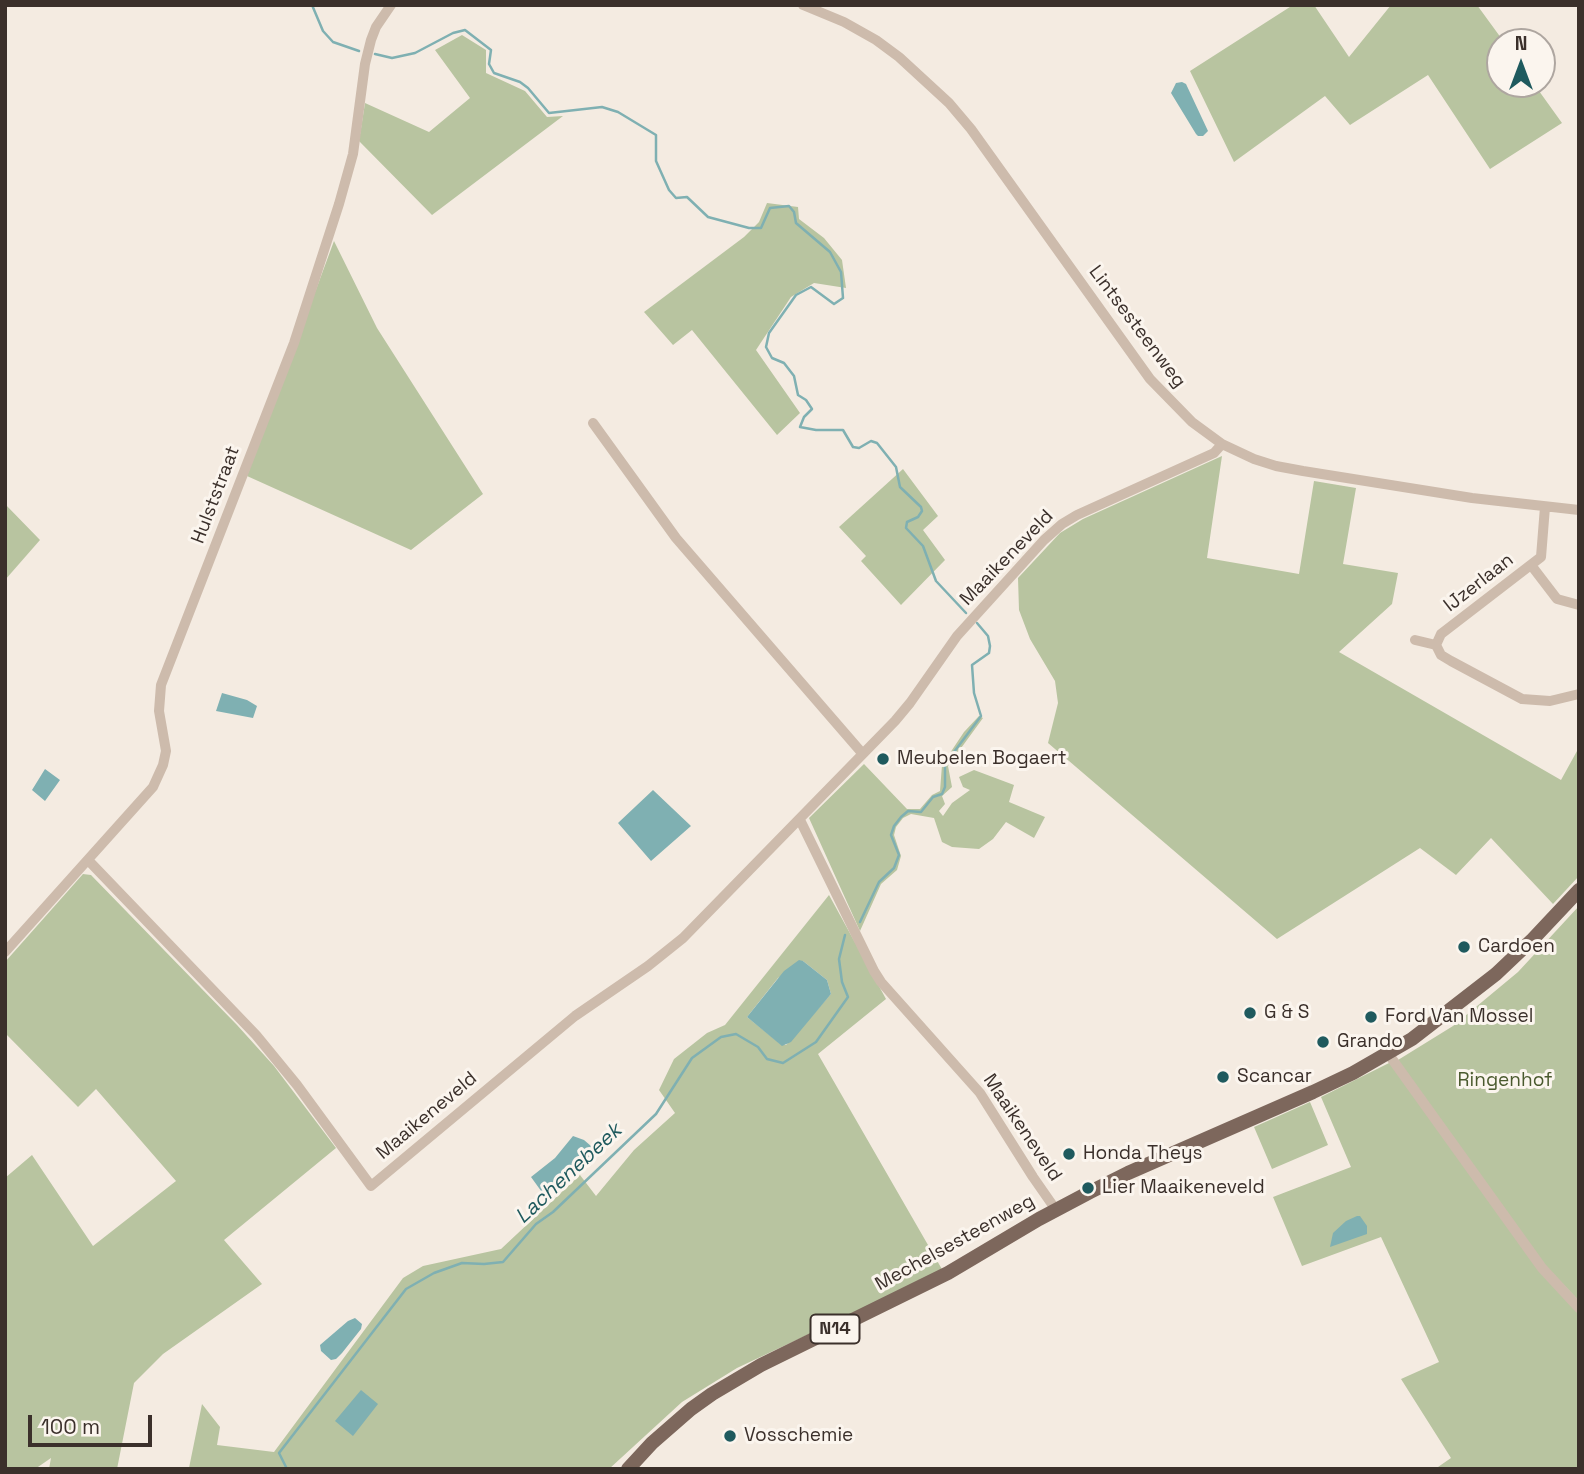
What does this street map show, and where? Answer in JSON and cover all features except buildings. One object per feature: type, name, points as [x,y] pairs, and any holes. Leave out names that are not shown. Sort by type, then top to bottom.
[{"type":"main road","name":"Mechelsesteenweg","points":[[628,1469],[670,1426],[731,1382],[948,1273],[1056,1210],[1128,1173],[1323,1088],[1412,1039],[1496,974],[1579,890]]},
{"type":"main road","name":"Mechelsesteenweg","points":[[638,1469],[670,1437],[731,1391],[966,1273],[1056,1210]]},
{"type":"street","name":"Hulststraat","points":[[5,953],[153,788],[163,765],[166,751],[159,711],[161,685],[294,343],[340,204],[353,154],[365,64],[371,40],[376,27],[391,5]]},
{"type":"street","name":"Lintsesteenweg","points":[[803,5],[844,22],[876,40],[899,57],[949,103],[1150,379],[1192,422],[1222,444],[1276,466],[1472,498],[1579,510]]},
{"type":"street","points":[[593,423],[676,538],[862,753]]},
{"type":"street","name":"Maaikeneveld","points":[[88,860],[256,1035],[297,1085],[371,1186],[575,1016],[648,966],[682,938],[800,820],[910,703],[957,636],[1044,540],[1062,524],[1214,453],[1222,444]]},
{"type":"street","name":"IJzerlaan","points":[[1437,645],[1441,634],[1541,557],[1545,507]]},
{"type":"street","points":[[1531,565],[1557,599],[1579,605]]},
{"type":"street","points":[[1415,640],[1437,645],[1441,654],[1451,661],[1521,699],[1550,701],[1579,694]]},
{"type":"street","name":"Maaikeneveld","points":[[800,820],[860,947],[881,982],[981,1093],[1056,1210]]},
{"type":"street","points":[[1387,1052],[1542,1268],[1579,1308]]},
{"type":"green space","points":[[1293,5],[1314,5],[1349,57],[1391,5],[1477,5],[1494,28],[1486,28],[1486,98],[1544,98],[1562,123],[1490,169],[1428,75],[1350,125],[1325,96],[1234,162],[1190,71]]},
{"type":"green space","points":[[462,35],[486,50],[486,73],[525,91],[547,117],[563,116],[432,215],[359,141],[365,103],[429,132],[470,98],[435,50]]},
{"type":"green space","points":[[767,203],[798,207],[799,219],[824,238],[842,260],[846,288],[814,283],[791,297],[756,350],[800,413],[777,435],[692,330],[673,345],[644,312],[744,237],[759,222]]},
{"type":"green space","points":[[334,241],[377,328],[483,494],[411,550],[247,476]]},
{"type":"green space","points":[[1222,456],[1207,558],[1299,574],[1314,481],[1356,488],[1343,564],[1398,573],[1392,604],[1339,652],[1561,780],[1577,751],[1579,753],[1579,876],[1553,904],[1491,838],[1456,875],[1420,848],[1277,939],[1048,743],[1058,703],[1055,681],[1030,639],[1019,610],[1018,578],[1060,533],[1083,519]]},
{"type":"green space","points":[[903,469],[938,516],[923,530],[945,560],[901,605],[861,561],[866,556],[839,527]]},
{"type":"green space","points":[[5,504],[40,540],[5,580]]},
{"type":"green space","points":[[979,716],[983,718],[948,766],[952,787],[942,796],[945,804],[939,811],[943,816],[952,803],[970,790],[963,787],[959,777],[974,770],[1014,785],[1009,802],[1045,817],[1034,838],[1006,822],[993,839],[979,849],[952,847],[942,842],[934,818],[911,814],[903,818],[894,835],[901,856],[897,870],[881,884],[860,931],[809,818],[864,764],[907,809],[920,809],[932,795],[940,791],[942,765],[964,732]]},
{"type":"green space","points":[[83,874],[91,875],[237,1025],[274,1066],[336,1148],[224,1240],[262,1284],[163,1354],[134,1383],[117,1469],[49,1469],[51,1458],[35,1469],[5,1469],[5,1178],[32,1155],[93,1246],[176,1181],[96,1089],[78,1107],[5,1033],[5,962]]},
{"type":"green space","points":[[829,895],[886,999],[818,1054],[943,1271],[737,1368],[682,1402],[609,1469],[189,1468],[202,1404],[220,1427],[217,1445],[274,1452],[403,1278],[423,1266],[501,1249],[580,1175],[596,1196],[634,1150],[675,1113],[659,1090],[674,1059],[707,1033],[725,1025]],"holes":[[[803,961],[827,980],[831,994],[786,1045],[782,1045],[747,1017],[778,978]]]},
{"type":"green space","name":"Ringenhof","points":[[1579,906],[1579,1301],[1542,1262],[1398,1060],[1453,1026],[1518,972]]},
{"type":"green space","points":[[1393,1061],[1579,1312],[1579,1469],[1439,1469],[1438,1467],[1451,1458],[1401,1379],[1439,1362],[1381,1237],[1302,1266],[1273,1197],[1351,1167],[1321,1097]]},
{"type":"green space","points":[[1310,1102],[1328,1145],[1272,1169],[1254,1127]]},
{"type":"water","points":[[1176,83],[1186,84],[1208,131],[1203,136],[1196,134],[1171,93]]},
{"type":"water","points":[[222,693],[247,700],[257,706],[253,718],[216,711]]},
{"type":"water","points":[[45,769],[60,780],[45,801],[32,790]]},
{"type":"water","points":[[653,790],[691,826],[651,861],[618,823]]},
{"type":"water","points":[[799,960],[827,980],[831,994],[791,1042],[782,1046],[747,1017],[784,971]]},
{"type":"water","points":[[573,1136],[591,1146],[593,1156],[548,1196],[544,1195],[531,1177],[555,1158]]},
{"type":"water","points":[[1360,1216],[1367,1226],[1367,1234],[1330,1247],[1333,1233],[1346,1221]]},
{"type":"water","points":[[355,1318],[362,1324],[361,1329],[342,1353],[331,1360],[321,1351],[320,1345]]},
{"type":"water","points":[[361,1390],[378,1404],[353,1436],[335,1421]]},
{"type":"waterway","name":"Lachenebeek","points":[[312,5],[323,31],[333,42],[359,51]]},
{"type":"waterway","name":"Lachenebeek","points":[[375,54],[392,58],[415,53],[453,33],[465,30],[491,50],[489,64],[494,73],[520,82],[549,113],[602,107],[618,112],[656,135],[656,161],[669,190],[676,198],[687,197],[708,217],[749,228],[761,228],[770,208],[789,206],[794,212],[796,223],[830,252],[841,272],[843,298],[834,304],[811,287],[796,295],[769,333],[766,347],[772,358],[784,363],[794,376],[798,395],[806,400],[812,409],[804,417],[800,427],[843,430],[853,447],[859,448],[871,441],[877,443],[896,467],[900,487],[921,507],[922,511],[918,517],[907,522],[906,528],[923,546],[936,581],[966,613]]},
{"type":"waterway","name":"Lachenebeek","points":[[860,922],[879,882],[894,868],[899,855],[891,835],[894,826],[908,811],[921,812],[933,797],[942,794],[945,787],[945,764],[981,716],[974,693],[972,665],[989,653],[990,646],[988,636],[977,623]]},
{"type":"waterway","name":"Lachenebeek","points":[[287,1469],[279,1453],[406,1289],[434,1273],[462,1263],[503,1262],[536,1224],[553,1212],[656,1114],[692,1058],[721,1037],[736,1034],[758,1047],[767,1059],[783,1063],[816,1042],[848,997],[842,982],[839,959],[845,935]]},
{"type":"place","name":"Meubelen Bogaert","points":[[883,759]]},
{"type":"place","name":"Cardoen","points":[[1464,947]]},
{"type":"place","name":"G & S","points":[[1250,1013]]},
{"type":"place","name":"Ford Van Mossel","points":[[1371,1017]]},
{"type":"place","name":"Grando","points":[[1323,1042]]},
{"type":"place","name":"Scancar","points":[[1223,1077]]},
{"type":"place","name":"Honda Theys","points":[[1069,1154]]},
{"type":"place","name":"Lier Maaikeneveld","points":[[1088,1188]]},
{"type":"place","name":"Vosschemie","points":[[730,1436]]}]
